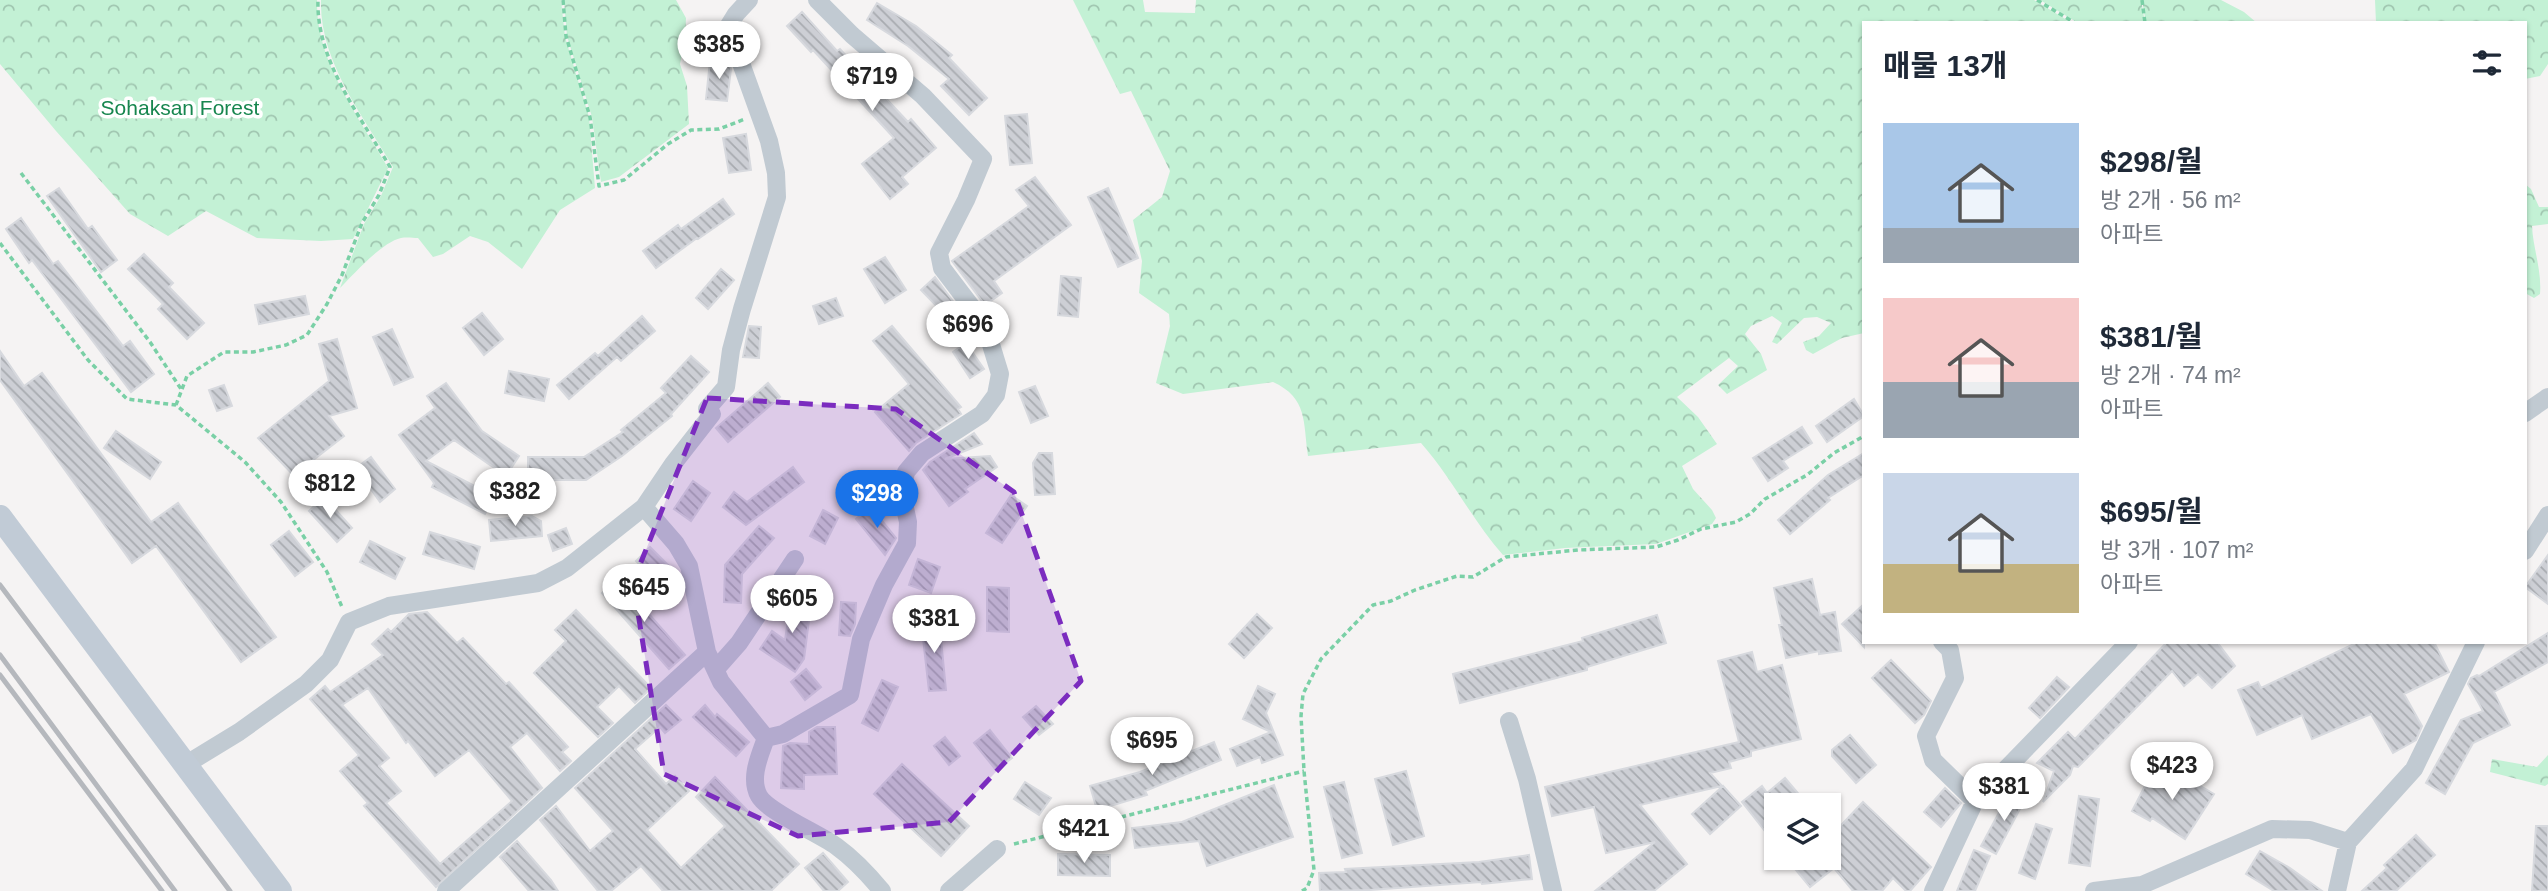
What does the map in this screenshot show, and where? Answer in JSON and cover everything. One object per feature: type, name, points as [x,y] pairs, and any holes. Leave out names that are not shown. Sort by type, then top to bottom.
[{"type":"main road","points":[[0,517],[280,891]]},
{"type":"street","points":[[185,765],[239,732],[306,684],[330,660],[349,622],[389,606],[538,583],[567,568],[644,508],[673,464],[712,414],[707,409],[726,387],[731,350],[742,309],[777,197],[776,173],[760,113],[728,27],[749,0]]},
{"type":"street","points":[[766,738],[783,734],[850,695],[861,639],[884,585],[907,543],[908,522],[902,495],[906,472],[922,453],[982,414],[996,394],[1000,374],[989,338],[977,314],[942,268],[939,253],[983,159],[923,96],[852,36],[817,0]]},
{"type":"street","points":[[2527,412],[2548,397]]},
{"type":"street","points":[[644,508],[676,544],[689,566],[707,652],[721,682],[766,738]]},
{"type":"street","points":[[2527,548],[2548,515]]},
{"type":"street","points":[[716,668],[739,643],[795,559]]},
{"type":"street","points":[[1944,644],[1950,650],[1955,678],[1926,737],[1933,760],[1975,801]]},
{"type":"street","points":[[1933,891],[1975,801],[2127,644]]},
{"type":"street","points":[[2337,891],[2348,842],[2414,769],[2475,644]]},
{"type":"street","points":[[446,891],[707,652]]},
{"type":"street","points":[[1508,721],[1527,779],[1553,891]]},
{"type":"street","points":[[766,738],[755,776],[759,796],[774,810],[835,846],[864,869],[882,891]]},
{"type":"street","points":[[2094,891],[2143,885],[2272,829],[2310,830],[2348,842]]},
{"type":"street","points":[[949,891],[997,849]]},
{"type":"path","points":[[176,405],[187,376],[224,352],[253,352],[286,345],[307,334],[342,275],[362,223],[379,195],[390,167],[356,111],[329,55],[318,17],[318,0]]},
{"type":"path","points":[[563,0],[566,36],[590,117],[598,186],[624,180],[668,144],[691,130],[719,129],[760,113]]},
{"type":"path","points":[[2037,0],[2072,21]]},
{"type":"path","points":[[2142,0],[2145,21]]},
{"type":"path","points":[[20,173],[150,342],[181,389]]},
{"type":"path","points":[[0,243],[88,360],[127,399],[176,405],[245,462],[281,502],[327,572],[349,622]]},
{"type":"path","points":[[1301,891],[1307,888],[1314,870],[1304,771],[1301,716],[1303,694],[1321,659],[1373,605],[1457,576],[1473,577],[1506,557],[1592,549],[1656,547],[1702,528],[1736,522],[1750,514],[1765,499],[1807,475],[1834,453],[1862,437]]},
{"type":"path","points":[[997,849],[1304,771]]},
{"type":"highlighted area","points":[[707,398],[896,409],[1014,492],[1081,681],[949,822],[798,836],[664,774],[633,582]]},
{"type":"green space","name":"Sohaksan Forest","points":[[0,0],[317,0],[318,23],[331,67],[352,109],[388,168],[353,239],[321,241],[257,238],[206,211],[168,236],[130,214],[0,64]]},
{"type":"green space","points":[[321,0],[561,0],[565,37],[589,117],[595,188],[560,210],[522,269],[488,242],[470,236],[443,254],[433,257],[418,238],[403,238],[377,252],[340,288],[364,224],[381,196],[393,167],[345,88],[335,66],[322,23]]},
{"type":"green space","points":[[564,0],[676,0],[686,18],[680,64],[687,86],[689,124],[619,177],[601,182],[592,117],[567,36]]},
{"type":"green space","points":[[1073,0],[1143,0],[1145,12],[1195,13],[1196,0],[2034,0],[2069,21],[1862,21],[1862,333],[1842,338],[1813,354],[1806,350],[1803,342],[1819,336],[1831,323],[1817,317],[1804,318],[1777,344],[1772,342],[1782,323],[1772,316],[1751,326],[1745,334],[1761,354],[1767,370],[1727,394],[1718,385],[1738,366],[1729,358],[1677,397],[1698,417],[1717,444],[1682,466],[1693,489],[1716,518],[1712,524],[1656,544],[1565,548],[1503,555],[1421,443],[1308,456],[1304,422],[1298,403],[1284,388],[1273,382],[1183,394],[1156,383],[1170,326],[1169,314],[1139,293],[1142,261],[1133,220],[1162,197],[1170,171],[1131,91],[1120,94]]},
{"type":"green space","points":[[2040,0],[2141,0],[2145,21],[2075,21]]},
{"type":"green space","points":[[2142,0],[2221,0],[2255,21],[2146,21]]},
{"type":"green space","points":[[2375,0],[2548,0],[2548,64],[2540,76],[2527,79],[2527,21],[2376,21]]},
{"type":"green space","points":[[2527,186],[2539,207],[2548,207],[2548,224],[2532,226],[2540,285],[2540,294],[2534,298],[2527,294]]},
{"type":"green space","points":[[2548,755],[2548,784],[2545,786],[2490,772],[2492,759],[2537,767]]},
{"type":"building","points":[[877,3],[916,26],[952,55],[949,58],[987,98],[969,115],[941,86],[949,79],[908,46],[867,20]]},
{"type":"building","points":[[802,12],[908,122],[911,119],[936,148],[902,177],[908,184],[890,199],[862,164],[894,138],[813,50],[811,52],[787,26]]},
{"type":"building","points":[[710,61],[729,64],[731,69],[727,101],[706,99]]},
{"type":"building","points":[[1027,114],[1032,163],[1010,165],[1005,116]]},
{"type":"building","points":[[746,134],[751,170],[729,173],[723,138]]},
{"type":"building","points":[[1035,177],[1071,225],[994,281],[1002,293],[985,305],[952,261],[1029,206],[1016,190]]},
{"type":"building","points":[[59,188],[88,229],[92,226],[117,260],[101,272],[47,196]]},
{"type":"building","points":[[1108,188],[1138,258],[1118,267],[1088,197]]},
{"type":"building","points":[[723,199],[734,214],[656,268],[643,251],[678,225],[681,229]]},
{"type":"building","points":[[21,218],[53,264],[58,261],[123,346],[130,341],[154,374],[131,392],[32,260],[29,263],[6,229]]},
{"type":"building","points":[[144,254],[173,283],[169,287],[204,323],[187,339],[158,309],[163,304],[128,269]]},
{"type":"building","points":[[885,257],[906,290],[885,303],[864,269]]},
{"type":"building","points":[[721,269],[734,280],[708,309],[696,298]]},
{"type":"building","points":[[1061,276],[1081,278],[1078,317],[1058,315]]},
{"type":"building","points":[[935,277],[963,315],[954,324],[921,290]]},
{"type":"building","points":[[305,296],[309,314],[259,324],[255,305]]},
{"type":"building","points":[[836,298],[843,316],[819,324],[813,306]]},
{"type":"building","points":[[482,313],[503,339],[484,355],[463,328]]},
{"type":"building","points":[[642,316],[655,331],[621,361],[617,357],[569,399],[557,385],[595,353],[598,356]]},
{"type":"building","points":[[749,326],[761,327],[759,358],[743,357]]},
{"type":"building","points":[[892,326],[961,407],[958,409],[961,414],[916,443],[909,451],[875,412],[909,384],[873,341]]},
{"type":"building","points":[[392,329],[413,377],[394,385],[373,337]]},
{"type":"building","points":[[337,339],[357,408],[329,416],[344,436],[312,461],[317,467],[300,482],[258,438],[329,381],[319,344]]},
{"type":"building","points":[[966,343],[984,369],[970,378],[953,352]]},
{"type":"building","points":[[0,351],[24,386],[42,373],[151,522],[178,503],[276,637],[241,662],[156,546],[132,563],[0,380]]},
{"type":"building","points":[[691,356],[709,372],[672,416],[622,456],[586,480],[528,480],[528,457],[584,457],[623,432],[621,430],[666,393],[661,388]]},
{"type":"building","points":[[509,371],[549,379],[544,401],[505,393]]},
{"type":"building","points":[[446,383],[482,431],[519,456],[506,476],[454,440],[426,461],[494,496],[485,514],[432,487],[434,483],[399,435],[435,408],[427,396]]},
{"type":"building","points":[[768,383],[780,397],[728,442],[716,428]]},
{"type":"building","points":[[224,385],[232,406],[217,411],[209,390]]},
{"type":"building","points":[[1035,386],[1048,416],[1031,423],[1019,392]]},
{"type":"building","points":[[1854,399],[1862,413],[1862,417],[1827,442],[1816,426]]},
{"type":"building","points":[[1802,427],[1812,443],[1783,461],[1788,468],[1768,481],[1753,458]]},
{"type":"building","points":[[116,431],[161,462],[150,479],[104,448]]},
{"type":"building","points":[[974,433],[982,444],[945,459],[990,456],[997,467],[965,489],[968,492],[949,506],[923,470],[930,462]]},
{"type":"building","points":[[1039,453],[1052,453],[1055,494],[1035,495],[1033,463]]},
{"type":"building","points":[[1862,454],[1862,476],[1828,498],[1830,500],[1790,534],[1778,520],[1828,475]]},
{"type":"building","points":[[371,457],[395,489],[380,502],[356,468]]},
{"type":"building","points":[[793,467],[804,482],[746,525],[723,507],[734,492],[747,502]]},
{"type":"building","points":[[693,481],[710,493],[691,521],[674,509]]},
{"type":"building","points":[[1011,495],[1027,506],[1002,543],[986,533]]},
{"type":"building","points":[[324,497],[352,528],[337,542],[309,511]]},
{"type":"building","points":[[871,507],[896,538],[885,555],[856,519]]},
{"type":"building","points":[[823,510],[838,518],[825,544],[810,536]]},
{"type":"building","points":[[532,516],[541,521],[542,536],[491,541],[489,520]]},
{"type":"building","points":[[759,526],[774,538],[742,574],[741,603],[724,602],[725,565]]},
{"type":"building","points":[[566,528],[572,544],[553,551],[548,535]]},
{"type":"building","points":[[289,531],[313,562],[295,576],[271,545]]},
{"type":"building","points":[[430,532],[480,547],[474,569],[423,554]]},
{"type":"building","points":[[370,541],[405,558],[395,579],[360,562]]},
{"type":"building","points":[[650,547],[680,577],[683,594],[675,602],[636,561]]},
{"type":"building","points":[[2548,555],[2548,604],[2527,588],[2527,584]]},
{"type":"building","points":[[918,559],[940,567],[931,593],[909,585]]},
{"type":"building","points":[[618,579],[685,655],[669,669],[602,593]]},
{"type":"building","points":[[1812,579],[1820,615],[1835,612],[1841,651],[1819,654],[1819,651],[1786,658],[1774,588]]},
{"type":"building","points":[[987,587],[1009,588],[1009,632],[987,631],[987,614],[990,614],[987,613]]},
{"type":"building","points":[[792,594],[812,597],[804,659],[795,672],[760,649],[772,631],[785,640]]},
{"type":"building","points":[[841,602],[856,603],[855,624],[850,636],[839,635]]},
{"type":"building","points":[[1862,606],[1864,647],[1842,624]]},
{"type":"building","points":[[576,610],[651,688],[635,703],[619,686],[597,707],[613,723],[598,737],[534,673],[566,641],[555,630]]},
{"type":"building","points":[[427,612],[457,643],[463,638],[506,684],[509,682],[568,747],[562,752],[571,761],[560,771],[527,733],[510,747],[542,788],[436,887],[364,806],[368,803],[340,771],[359,755],[310,699],[325,686],[330,692],[383,655],[372,644],[388,629],[391,632],[409,614]],"holes":[[[368,688],[406,743],[408,741],[435,776],[469,750],[512,801],[440,864],[386,803],[401,791],[379,766],[389,758],[342,705]]]},
{"type":"building","points":[[1257,614],[1272,628],[1244,658],[1229,644]]},
{"type":"building","points":[[1657,615],[1666,643],[1587,667],[1587,670],[1460,703],[1453,674],[1583,641],[1582,638]]},
{"type":"building","points":[[939,619],[946,690],[929,691],[921,621]]},
{"type":"building","points":[[2548,633],[2548,662],[2494,692],[2510,725],[2473,743],[2445,794],[2426,783],[2461,720],[2483,711],[2468,684],[2471,678],[2479,676]]},
{"type":"building","points":[[2165,644],[2218,644],[2235,666],[2212,688],[2198,674],[2184,686],[2172,671],[2078,767],[2073,766],[2070,775],[2043,802],[2054,771],[2037,763],[2068,732],[2075,739]]},
{"type":"building","points":[[2354,644],[2435,644],[2449,672],[2404,694],[2422,726],[2416,740],[2393,753],[2371,714],[2312,739],[2302,715],[2257,735],[2238,690],[2258,682],[2261,688]]},
{"type":"building","points":[[1752,652],[1757,672],[1782,665],[1801,739],[1751,751],[1751,756],[1729,762],[1731,768],[1710,773],[1722,786],[1640,805],[1687,864],[1654,891],[1595,891],[1655,842],[1606,853],[1594,807],[1552,816],[1545,787],[1739,742],[1718,661]]},
{"type":"building","points":[[1891,660],[1931,701],[1924,715],[1915,723],[1872,678]]},
{"type":"building","points":[[806,669],[821,687],[805,700],[791,682]]},
{"type":"building","points":[[2057,677],[2069,687],[2040,718],[2029,708]]},
{"type":"building","points":[[882,680],[898,687],[878,731],[862,723]]},
{"type":"building","points":[[1258,686],[1275,694],[1266,713],[1283,755],[1262,763],[1260,757],[1237,766],[1230,749],[1271,732],[1243,719]]},
{"type":"building","points":[[666,705],[681,720],[665,733],[660,727],[635,749],[666,784],[675,776],[689,791],[647,830],[681,868],[725,826],[696,797],[715,777],[799,864],[771,891],[663,891],[641,866],[611,891],[598,891],[540,820],[556,806],[590,851],[613,831],[575,788]]},
{"type":"building","points":[[705,705],[715,717],[717,714],[749,742],[736,756],[693,717]]},
{"type":"building","points":[[1036,706],[1053,724],[1039,735],[1023,717]]},
{"type":"building","points":[[817,727],[835,727],[837,774],[804,775],[804,789],[781,788],[783,746],[790,743],[809,744],[809,732]]},
{"type":"building","points":[[990,730],[1012,758],[996,770],[974,743]]},
{"type":"building","points":[[1850,735],[1876,765],[1856,783],[1832,756],[1832,750]]},
{"type":"building","points":[[945,737],[960,756],[949,765],[934,746]]},
{"type":"building","points":[[1214,742],[1221,760],[1145,791],[1147,795],[1097,810],[1090,786],[1140,772]]},
{"type":"building","points":[[902,764],[969,826],[941,856],[874,794]]},
{"type":"building","points":[[2155,766],[2188,784],[2190,780],[2214,794],[2185,839],[2152,818],[2150,821],[2132,811]]},
{"type":"building","points":[[1406,771],[1424,836],[1393,845],[1375,779]]},
{"type":"building","points":[[1785,778],[1798,793],[1767,793]]},
{"type":"building","points":[[1025,782],[1051,798],[1039,815],[1014,799]]},
{"type":"building","points":[[1344,782],[1362,853],[1342,858],[1324,787]]},
{"type":"building","points":[[1274,785],[1293,837],[1207,866],[1199,841],[1135,848],[1132,828],[1182,822]]},
{"type":"building","points":[[1723,786],[1741,806],[1710,834],[1692,814]]},
{"type":"building","points":[[1762,786],[1767,793],[1764,793],[1764,830],[1742,802]]},
{"type":"building","points":[[2028,786],[2031,788],[1996,854],[1981,846],[2002,807],[2005,809]]},
{"type":"building","points":[[1945,788],[1961,803],[1941,827],[1924,812]]},
{"type":"building","points":[[2079,796],[2099,799],[2090,866],[2069,863]]},
{"type":"building","points":[[1863,802],[1931,867],[1910,891],[1906,891],[1893,878],[1882,891],[1853,891],[1836,870],[1841,870],[1841,825]]},
{"type":"building","points":[[2036,824],[2052,829],[2035,879],[2019,873]]},
{"type":"building","points":[[2536,826],[2548,826],[2548,891],[2532,891]]},
{"type":"building","points":[[2416,835],[2435,855],[2396,891],[2362,891],[2387,868],[2384,865]]},
{"type":"building","points":[[517,841],[558,891],[529,891],[500,857]]},
{"type":"building","points":[[1974,850],[1990,856],[1975,891],[1957,891]]},
{"type":"building","points":[[2260,851],[2322,891],[2274,891],[2246,874]]},
{"type":"building","points":[[823,853],[848,882],[838,891],[824,891],[805,868]]},
{"type":"building","points":[[1058,854],[1110,855],[1110,876],[1058,875]]},
{"type":"building","points":[[1529,855],[1532,879],[1482,884],[1320,891],[1319,873],[1346,872],[1345,869],[1479,862]]},
{"type":"building","points":[[1796,870],[1831,870],[1810,887]]},
{"type":"railway","points":[[0,585],[230,891]]},
{"type":"railway","points":[[0,655],[175,891]]},
{"type":"railway","points":[[0,675],[162,891]]}]
